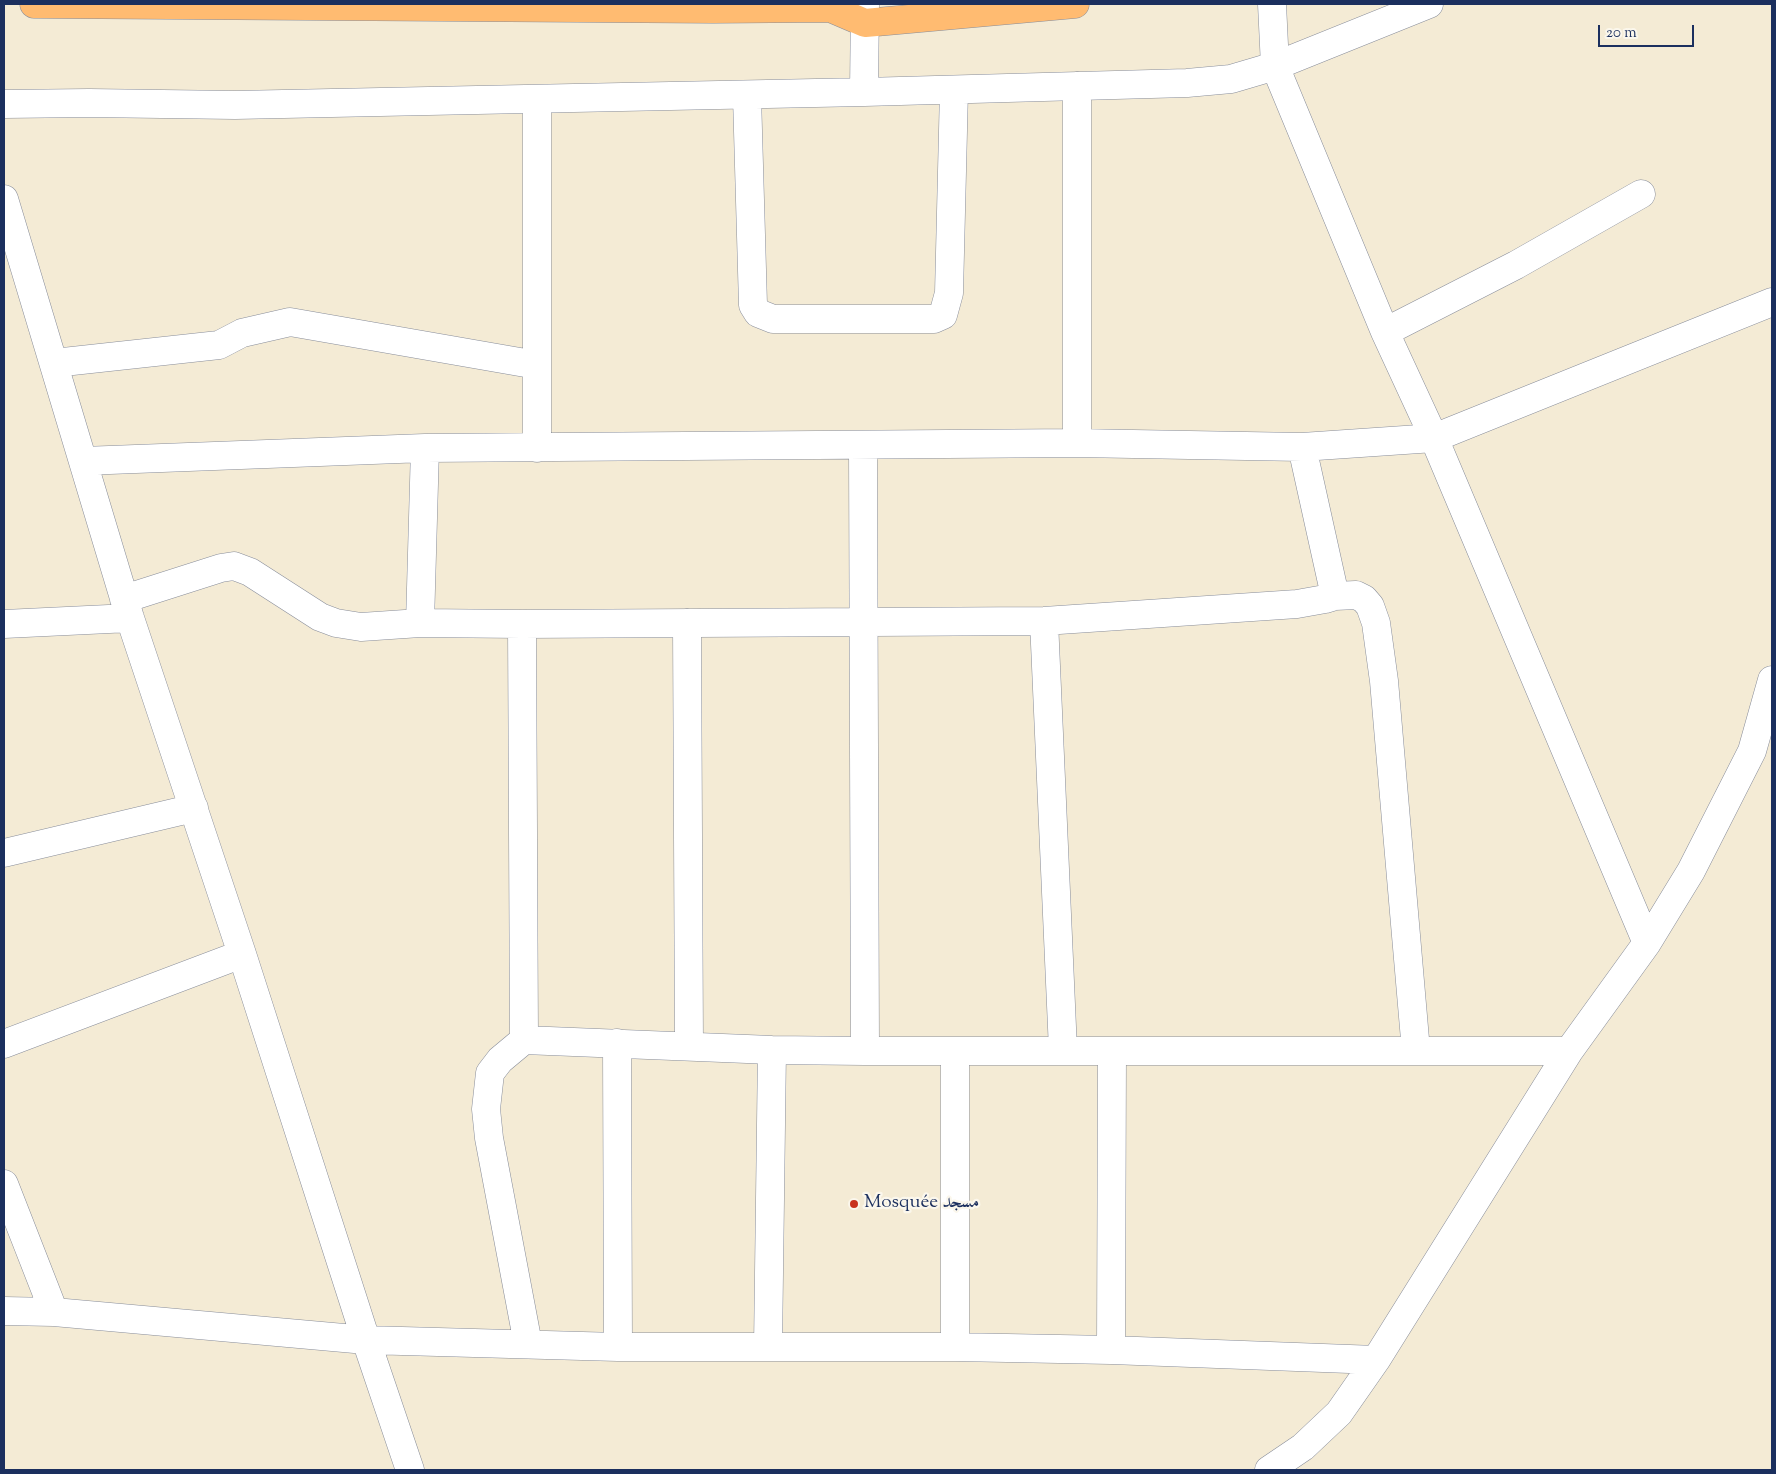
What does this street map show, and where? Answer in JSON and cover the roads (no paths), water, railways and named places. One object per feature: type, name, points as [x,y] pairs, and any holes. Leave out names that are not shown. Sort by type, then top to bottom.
[{"type":"highway","points":[[34,4],[713,9],[833,6],[865,14],[1075,4]]},
{"type":"street","points":[[1272,4],[1275,66],[1385,332],[1434,438],[1647,943]]},
{"type":"street","points":[[4,104],[235,105],[747,96],[1186,83],[1231,79],[1275,66],[1429,4]]},
{"type":"street","points":[[864,92],[865,14]]},
{"type":"street","points":[[1077,86],[1077,443]]},
{"type":"street","points":[[747,96],[753,305],[758,313],[773,319],[934,319],[943,315],[949,293],[954,90]]},
{"type":"street","points":[[537,99],[537,448]]},
{"type":"street","points":[[1385,332],[1516,265],[1641,194]]},
{"type":"street","points":[[4,199],[127,608],[410,1470]]},
{"type":"street","points":[[83,461],[425,448],[1077,443],[1302,447],[1434,438],[1772,302]]},
{"type":"street","points":[[54,364],[219,345],[242,333],[290,322],[537,365]]},
{"type":"street","points":[[864,446],[865,1051]]},
{"type":"street","points":[[1302,447],[1335,596]]},
{"type":"street","points":[[420,624],[425,448]]},
{"type":"street","points":[[4,624],[127,608],[221,568],[234,566],[250,572],[320,617],[336,623],[361,627],[420,624],[1044,621],[1297,604],[1335,596],[1356,595],[1364,598],[1370,606],[1376,623],[1384,681],[1416,1051]]},
{"type":"street","points":[[1044,621],[1063,1050]]},
{"type":"street","points":[[522,624],[524,1040]]},
{"type":"street","points":[[687,624],[690,1046]]},
{"type":"street","points":[[1269,1470],[1303,1447],[1339,1413],[1376,1360],[1569,1051],[1647,943],[1691,871],[1752,751],[1772,680]]},
{"type":"street","points":[[4,853],[194,808]]},
{"type":"street","points":[[4,1044],[242,954]]},
{"type":"street","points":[[528,1344],[489,1138],[486,1109],[490,1073],[500,1060],[524,1040],[772,1050],[955,1052],[1063,1050],[1569,1051]]},
{"type":"street","points":[[617,1043],[618,1347]]},
{"type":"street","points":[[768,1347],[772,1050]]},
{"type":"street","points":[[1111,1350],[1112,1051]]},
{"type":"street","points":[[955,1052],[955,1348]]},
{"type":"street","points":[[4,1184],[54,1312]]},
{"type":"street","points":[[4,1310],[54,1312],[366,1340],[618,1347],[1111,1350],[1376,1360]]},
{"type":"place","name":"Mosquée مسجد","points":[[854,1204]]}]
